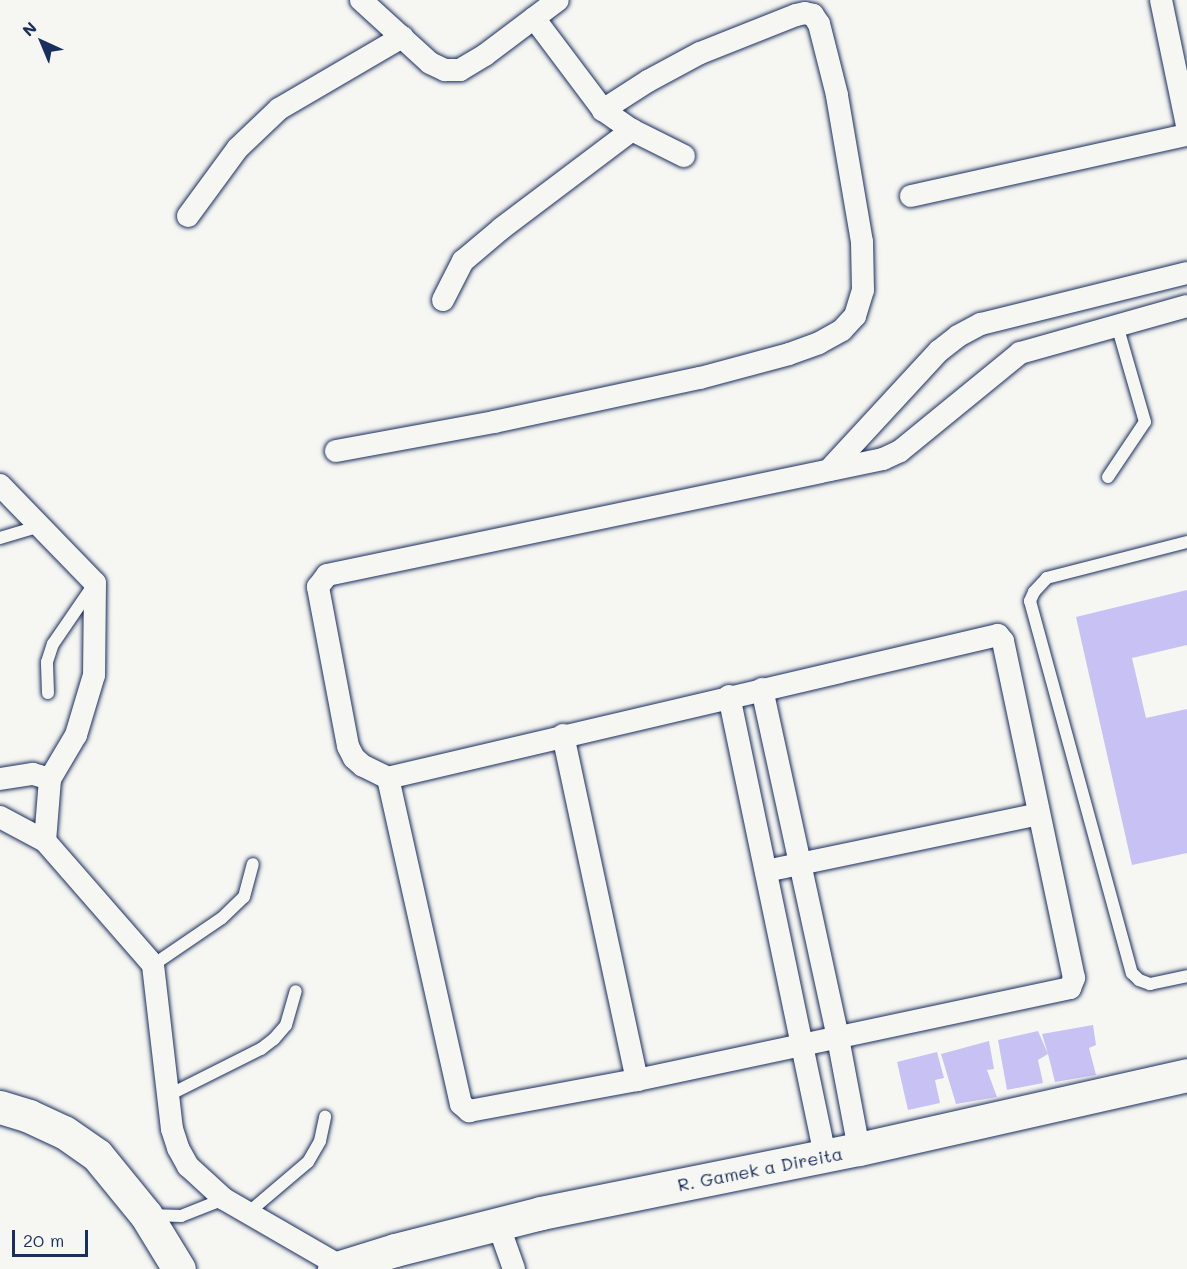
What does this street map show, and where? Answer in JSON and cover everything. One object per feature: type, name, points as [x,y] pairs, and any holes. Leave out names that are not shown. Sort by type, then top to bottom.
[{"type":"main road","name":"R. Gamek a Direita","points":[[340,1268],[498,1224],[859,1149],[1187,1075]]},
{"type":"main road","points":[[0,1107],[29,1116],[64,1132],[97,1155],[146,1215],[178,1269]]},
{"type":"street","points":[[362,0],[430,63],[445,70],[460,70],[485,55],[558,0]]},
{"type":"street","points":[[1161,0],[1187,126]]},
{"type":"street","points":[[336,451],[494,422],[711,375],[789,354],[819,343],[842,330],[855,316],[863,290],[862,242],[837,95],[819,24],[813,15],[805,13],[796,15],[700,53],[648,81],[603,110]]},
{"type":"street","points":[[534,18],[603,110],[632,130],[684,156]]},
{"type":"street","points":[[188,216],[238,148],[279,109],[402,37]]},
{"type":"street","points":[[443,300],[463,261],[502,228],[632,130]]},
{"type":"street","points":[[911,196],[1187,135]]},
{"type":"street","points":[[829,470],[939,351],[958,336],[981,324],[1187,273]]},
{"type":"street","points":[[388,778],[461,1104],[469,1111],[637,1080],[1070,988],[1074,978],[1003,641],[998,634],[388,778],[363,766],[354,758],[348,746],[318,587],[323,578],[883,459],[900,451],[1020,353],[1187,306]]},
{"type":"street","points":[[0,485],[94,584],[94,675],[76,735],[50,780],[45,842]]},
{"type":"street","points":[[762,689],[838,1038],[859,1149]]},
{"type":"street","points":[[729,696],[825,1156]]},
{"type":"street","points":[[563,735],[637,1080]]},
{"type":"street","points":[[0,778],[33,774],[50,780]]},
{"type":"street","points":[[766,871],[1038,814]]},
{"type":"street","points":[[0,817],[45,842],[153,965],[167,1096],[178,1148],[188,1166],[224,1199],[340,1268]]},
{"type":"street","points":[[498,1224],[514,1269]]},
{"type":"lane","points":[[1108,477],[1145,422],[1117,325]]},
{"type":"lane","points":[[0,538],[40,526]]},
{"type":"lane","points":[[1187,542],[1047,578],[1034,592],[1030,601],[1132,974],[1138,980],[1150,984],[1187,976]]},
{"type":"lane","points":[[48,693],[47,662],[52,644],[94,584]]},
{"type":"lane","points":[[153,965],[222,918],[244,897],[253,864]]},
{"type":"lane","points":[[167,1096],[261,1049],[274,1039],[285,1025],[296,991]]},
{"type":"lane","points":[[249,1212],[308,1162],[320,1141],[325,1117]]},
{"type":"lane","points":[[146,1215],[181,1216],[224,1199]]},
{"type":"building","points":[[1187,590],[1187,645],[1132,658],[1146,718],[1187,709],[1187,853],[1132,865],[1076,617]]},
{"type":"building","points":[[1093,1025],[1096,1045],[1089,1048],[1096,1075],[1055,1082],[1042,1034]]},
{"type":"building","points":[[1038,1031],[1048,1054],[1038,1060],[1043,1083],[1007,1090],[998,1040]]},
{"type":"building","points":[[989,1041],[994,1069],[987,1070],[997,1097],[956,1104],[941,1054]]},
{"type":"building","points":[[937,1052],[944,1078],[935,1080],[940,1103],[908,1110],[897,1062]]}]
